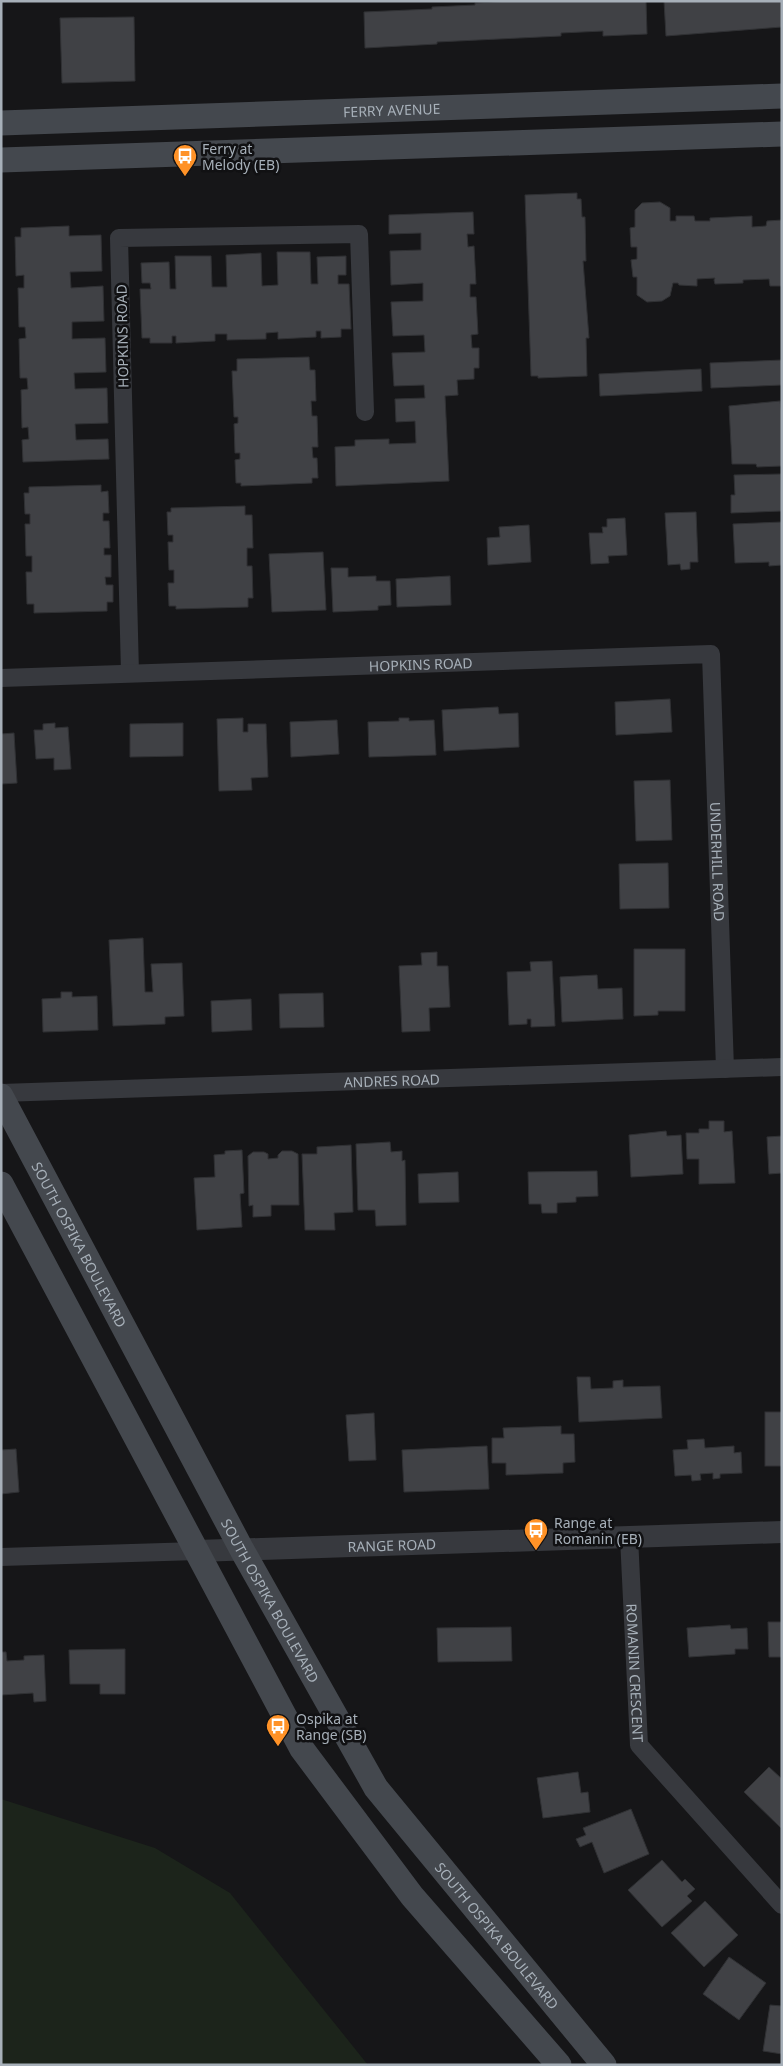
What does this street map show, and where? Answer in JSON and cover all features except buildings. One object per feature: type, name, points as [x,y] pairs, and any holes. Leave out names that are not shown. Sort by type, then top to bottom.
[{"type":"main road","name":"FERRY AVENUE","points":[[1,123],[782,96]]},
{"type":"main road","points":[[1,160],[782,134]]},
{"type":"main road","name":"SOUTH OSPIKA BOULEVARD","points":[[1,1095],[242,1550],[376,1788],[604,2065]]},
{"type":"main road","points":[[1,1184],[302,1749],[412,1896],[559,2065]]},
{"type":"street","name":"HOPKINS ROAD","points":[[130,673],[119,238],[360,234],[365,412]]},
{"type":"street","name":"HOPKINS ROAD","points":[[1,678],[711,654]]},
{"type":"street","name":"UNDERHILL ROAD","points":[[711,654],[725,1069]]},
{"type":"street","name":"ANDRES ROAD","points":[[1,1095],[782,1067]]},
{"type":"street","name":"RANGE ROAD","points":[[1,1557],[782,1532]]},
{"type":"street","name":"ROMANIN CRESCENT","points":[[628,1537],[638,1745],[782,1905]]},
{"type":"shaded area","points":[[1,1799],[155,1848],[230,1893],[368,2065],[1,2065]]},
{"type":"place","name":"Ferry at Melody (EB)","points":[[185,177]]},
{"type":"place","name":"Range at Romanin (EB)","points":[[536,1551]]},
{"type":"place","name":"Ospika at Range (SB)","points":[[278,1747]]}]
